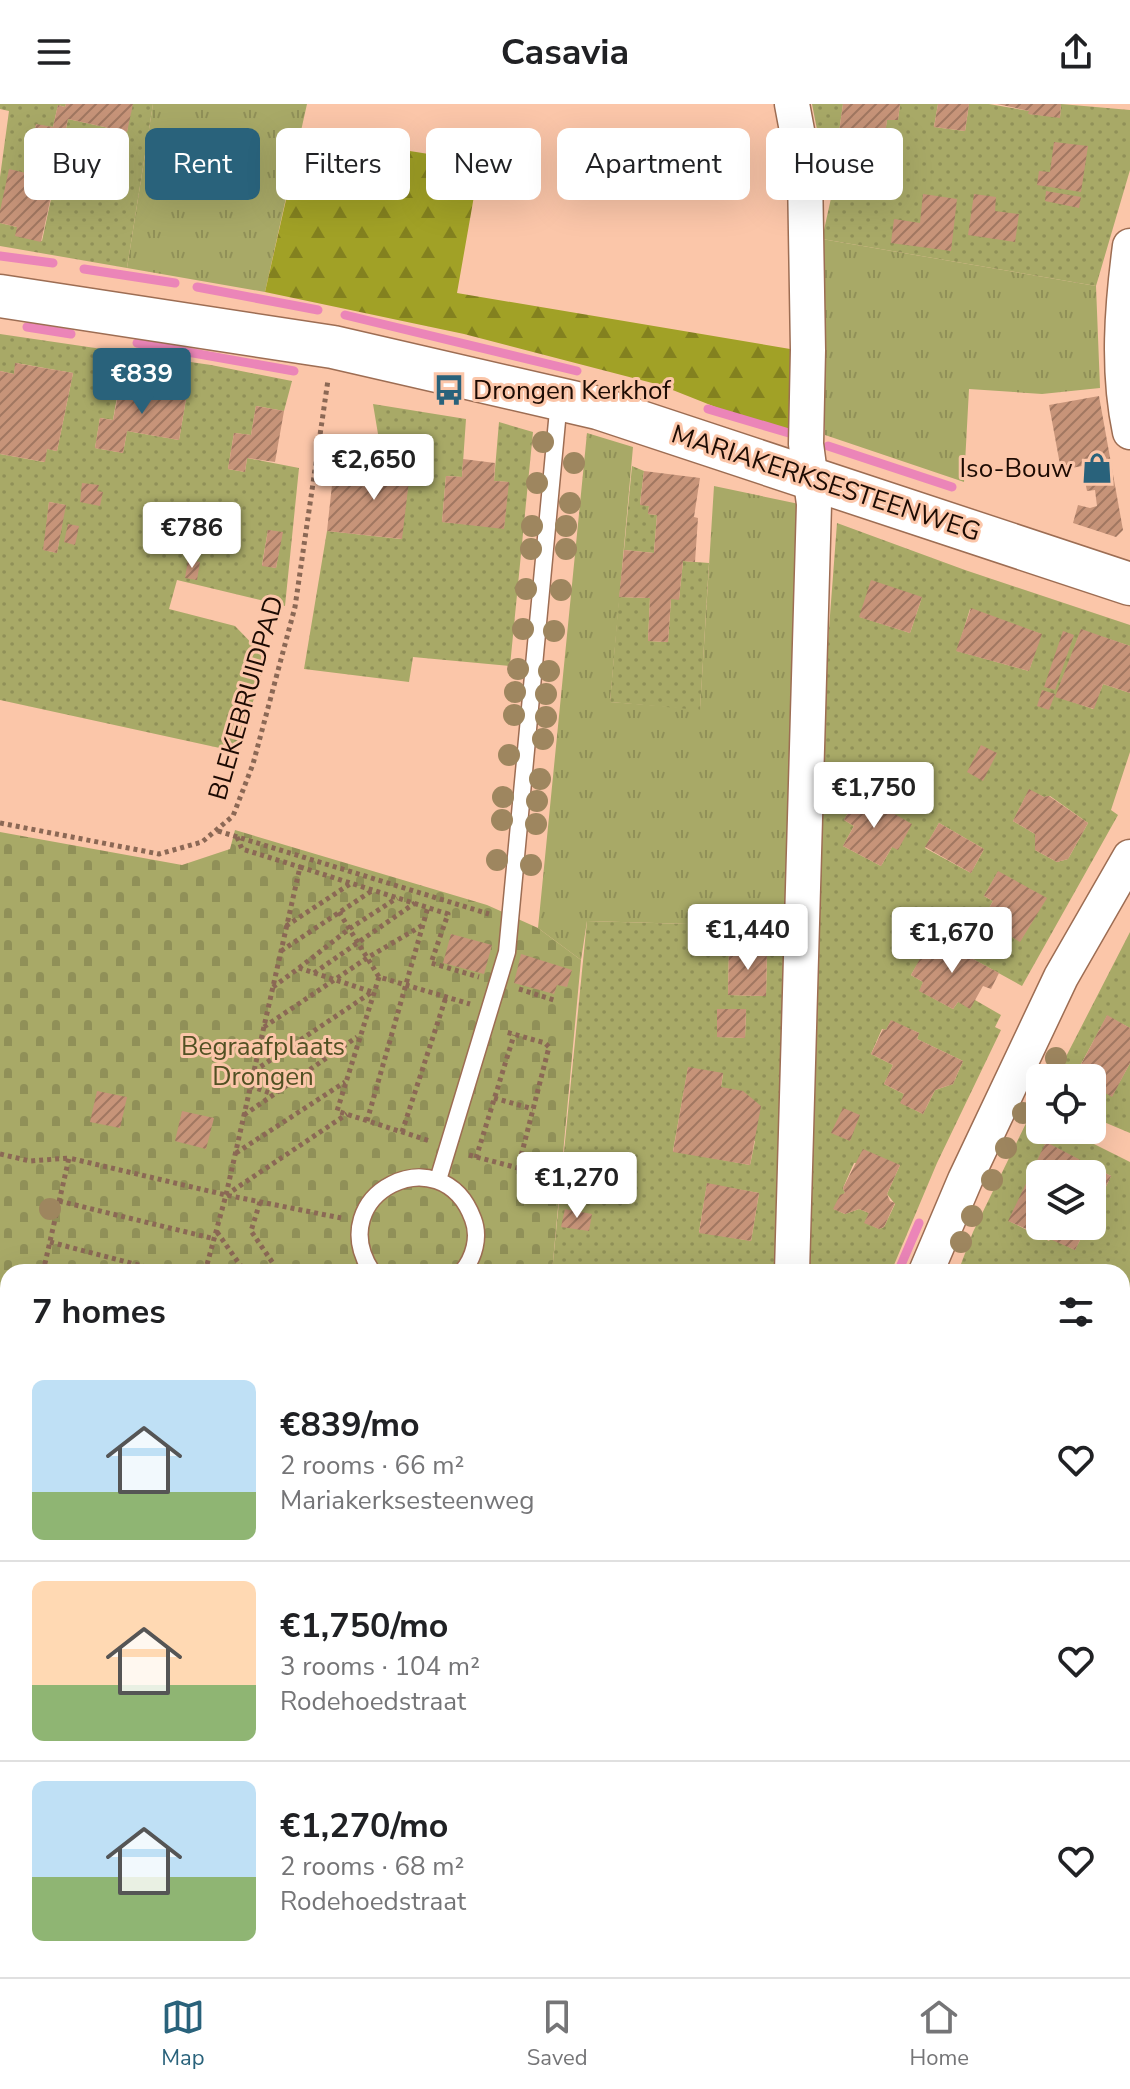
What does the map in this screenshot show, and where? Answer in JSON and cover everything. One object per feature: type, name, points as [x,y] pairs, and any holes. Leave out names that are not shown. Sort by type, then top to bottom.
[{"type":"street","points":[[792,104],[805,173],[806,444],[814,504],[792,1264]]},
{"type":"street","points":[[1130,246],[1121,341],[1130,432]]},
{"type":"street","name":"MARIAKERKSESTEENWEG","points":[[0,296],[333,347],[598,408],[1130,584]]},
{"type":"street","points":[[929,1264],[965,1180],[1061,977],[1130,857]]},
{"type":"lane","points":[[438,1180],[507,952],[559,399]]},
{"type":"lane","points":[[368,1264],[359,1239],[360,1222],[368,1204],[381,1189],[399,1180],[419,1177],[438,1180],[456,1190],[469,1206],[476,1225],[476,1246],[469,1264]]},
{"type":"path","name":"BLEKEBRUIDPAD","points":[[0,823],[159,854],[202,842],[233,816],[253,764],[295,607],[333,347]]},
{"type":"path","points":[[218,831],[510,920]]},
{"type":"path","points":[[237,837],[242,849],[448,914],[431,963],[557,1001]]},
{"type":"path","points":[[208,1264],[300,867]]},
{"type":"path","points":[[286,926],[351,883]]},
{"type":"path","points":[[281,951],[373,890]]},
{"type":"path","points":[[273,987],[349,929],[397,898]]},
{"type":"path","points":[[314,973],[415,903]]},
{"type":"path","points":[[367,1121],[428,907]]},
{"type":"path","points":[[339,912],[379,977],[490,1011]]},
{"type":"path","points":[[264,1028],[367,958],[423,925]]},
{"type":"path","points":[[299,968],[373,992]]},
{"type":"path","points":[[337,1111],[379,977]]},
{"type":"path","points":[[254,1071],[373,992]]},
{"type":"path","points":[[402,1132],[446,997]]},
{"type":"path","points":[[476,1158],[514,1035]]},
{"type":"path","points":[[244,1115],[358,1037]]},
{"type":"path","points":[[235,1154],[345,1081]]},
{"type":"path","points":[[250,1086],[274,1094]]},
{"type":"path","points":[[494,1098],[533,1109]]},
{"type":"path","points":[[226,1195],[347,1114]]},
{"type":"path","points":[[0,1154],[30,1161],[69,1158],[226,1195],[360,1222]]},
{"type":"path","points":[[45,1264],[69,1158]]},
{"type":"path","points":[[59,1201],[216,1235],[239,1264]]},
{"type":"path","points":[[260,1202],[251,1231],[274,1264]]},
{"type":"path","points":[[50,1242],[134,1264]]},
{"type":"green space","points":[[0,104],[66,104],[65,107],[58,105],[53,127],[36,125],[35,128],[24,128],[24,176],[0,211],[0,177],[9,111],[0,109]]},
{"type":"green space","points":[[131,104],[153,104],[149,128],[145,128],[145,154],[127,268],[0,246],[0,223],[17,227],[42,241],[51,200],[129,200],[128,128]]},
{"type":"green space","points":[[153,104],[307,104],[302,128],[276,128],[276,200],[286,200],[265,292],[127,268],[145,154],[145,200],[260,200],[260,128],[149,128]]},
{"type":"green space","points":[[812,104],[843,104],[840,128],[817,128]]},
{"type":"green space","points":[[900,104],[938,104],[934,127],[965,131],[969,104],[989,104],[1029,111],[1029,114],[1060,117],[1061,104],[1130,110],[1130,170],[1096,286],[822,239],[831,200],[903,200],[903,128],[886,128],[887,120],[898,120]]},
{"type":"green space","points":[[68,119],[109,128],[66,128]]},
{"type":"green space","points":[[410,151],[426,154],[426,200],[473,200],[457,293],[802,351],[794,438],[660,385],[464,334],[265,292],[286,200],[410,200]]},
{"type":"green space","points":[[822,239],[1096,286],[1100,388],[1042,394],[969,389],[964,482],[825,435]]},
{"type":"green space","points":[[0,334],[211,365],[292,381],[284,411],[256,406],[251,435],[234,433],[228,469],[245,472],[247,458],[299,468],[285,606],[177,580],[169,609],[235,626],[266,658],[238,752],[0,700],[0,454],[44,462],[47,449],[57,451],[73,373],[16,363],[14,374],[0,371]],"holes":[[[124,382],[187,393],[179,440],[127,431],[123,453],[95,448],[100,418],[113,420],[117,397],[121,397]],[[49,502],[65,505],[57,553],[44,550]],[[268,530],[282,533],[276,568],[262,565]]]},
{"type":"green space","points":[[373,404],[466,419],[462,477],[446,476],[442,522],[504,528],[508,482],[494,481],[499,422],[533,432],[510,666],[413,657],[409,682],[304,669],[327,531],[401,539],[412,455],[381,452]]},
{"type":"green space","points":[[587,433],[633,447],[610,702],[700,709],[714,486],[799,504],[792,927],[587,921],[581,960],[538,928]]},
{"type":"green space","points":[[632,466],[644,471],[640,504],[649,506],[648,514],[657,515],[654,553],[624,550]]},
{"type":"green space","points":[[837,523],[1130,625],[1130,646],[1081,630],[1056,696],[1093,709],[1103,684],[1130,693],[1130,752],[1111,810],[1118,815],[1022,986],[933,937],[911,975],[923,982],[920,991],[953,1009],[958,1002],[975,1000],[1001,1015],[995,1027],[1001,1030],[937,1163],[894,1264],[809,1264],[809,973],[819,976],[820,747]],"holes":[[[922,597],[910,633],[860,617]],[[970,609],[1041,634],[1029,671],[957,651]],[[1029,790],[1044,797],[1050,796],[1088,823],[1068,859],[1057,862],[1035,850],[1035,834],[1013,821]],[[859,794],[892,847],[881,866],[843,846],[854,826],[844,820]],[[939,823],[984,849],[971,873],[925,848]],[[998,872],[1046,898],[1020,941],[983,919],[993,901],[984,896]],[[891,1021],[919,1033],[917,1039],[963,1061],[953,1084],[935,1090],[923,1114],[901,1103],[904,1094],[884,1084],[893,1065],[871,1054],[882,1029],[886,1030]],[[854,1163],[900,1165],[887,1194],[895,1204],[884,1227],[879,1229],[865,1222],[869,1213],[859,1209],[845,1214],[834,1209],[840,1196],[845,1193],[843,1188]]]},
{"type":"green space","points":[[683,561],[709,563],[700,710],[610,702],[619,597],[650,598],[648,641],[668,642],[671,599],[679,599]]},
{"type":"green space","name":"Begraafplaats Drongen","points":[[235,830],[487,905],[538,928],[581,960],[553,1264],[0,1264],[0,832],[182,865],[230,849]]},
{"type":"green space","points":[[587,921],[792,927],[776,1264],[553,1264]],"holes":[[[729,948],[767,948],[766,996],[728,995]],[[717,1009],[746,1009],[745,1038],[717,1037]],[[688,1068],[723,1074],[719,1099],[728,1136],[755,1141],[750,1165],[673,1151]],[[707,1184],[759,1193],[751,1241],[699,1232]]]},
{"type":"green space","points":[[1130,932],[1130,1028],[1107,1016],[1081,1064],[1062,1064]]},
{"type":"green space","points":[[1130,1063],[1130,1133],[1106,1123],[1106,1093],[1112,1096]]},
{"type":"green space","points":[[1026,1123],[1026,1144],[1046,1144],[1038,1160],[1026,1160],[1026,1185],[1009,1221],[1026,1230],[1026,1240],[1055,1240],[1075,1250],[1080,1240],[1106,1240],[1106,1187],[1111,1176],[1106,1173],[1106,1160],[1079,1160],[1048,1144],[1094,1144],[1130,1162],[1130,1264],[961,1264],[973,1232]]},
{"type":"building","points":[[66,104],[133,104],[128,128],[109,128],[68,119],[66,128],[35,128],[36,124],[53,127],[58,105],[65,107]]},
{"type":"building","points":[[843,104],[900,104],[898,120],[887,120],[886,128],[840,128]]},
{"type":"building","points":[[938,104],[969,104],[965,131],[934,127]]},
{"type":"building","points":[[997,104],[1061,104],[1060,118],[1028,114],[1029,111]]},
{"type":"building","points":[[1054,142],[1088,146],[1081,192],[1037,185],[1039,171],[1050,172]]},
{"type":"building","points":[[9,169],[24,173],[24,200],[50,200],[41,242],[15,236],[17,227],[0,223]]},
{"type":"building","points":[[1046,191],[1081,197],[1079,208],[1045,201]]},
{"type":"building","points":[[923,194],[957,199],[951,251],[891,243],[894,219],[920,223]]},
{"type":"building","points":[[974,194],[996,197],[995,211],[1019,214],[1015,242],[968,235]]},
{"type":"building","points":[[15,363],[73,373],[57,451],[47,449],[45,462],[0,454],[0,371],[14,374]]},
{"type":"building","points":[[124,382],[187,393],[179,440],[127,431],[123,453],[95,448],[100,418],[113,420]]},
{"type":"building","name":"Iso-Bouw","points":[[1099,396],[1123,530],[1116,537],[1073,523],[1078,505],[1097,506],[1095,490],[1087,491],[1082,466],[1061,470],[1049,405]]},
{"type":"building","points":[[256,406],[284,411],[275,462],[247,458],[245,472],[228,469],[234,433],[251,435]]},
{"type":"building","points":[[381,452],[412,455],[402,539],[327,531],[332,485],[378,487]]},
{"type":"building","points":[[463,459],[495,463],[494,481],[509,482],[504,529],[442,522],[446,476],[462,477]]},
{"type":"building","points":[[644,471],[700,478],[694,517],[698,518],[695,562],[683,561],[679,600],[671,599],[668,642],[648,641],[650,598],[619,597],[624,550],[654,553],[657,515],[648,514],[649,506],[640,505]]},
{"type":"building","points":[[82,483],[99,485],[97,491],[103,492],[100,506],[80,502]]},
{"type":"building","points":[[49,502],[66,505],[57,553],[43,550]]},
{"type":"building","points":[[68,524],[79,526],[75,545],[64,542]]},
{"type":"building","points":[[268,530],[283,532],[276,568],[262,566]]},
{"type":"building","points":[[188,560],[200,562],[197,580],[185,578]]},
{"type":"building","points":[[871,580],[922,597],[910,633],[859,617]]},
{"type":"building","points":[[971,608],[1042,634],[1029,671],[956,651]]},
{"type":"building","points":[[1081,629],[1130,646],[1130,693],[1103,684],[1094,709],[1055,697]]},
{"type":"building","points":[[1063,631],[1074,635],[1055,690],[1044,687]]},
{"type":"building","points":[[1042,690],[1055,694],[1049,710],[1037,706]]},
{"type":"building","points":[[981,745],[997,753],[983,781],[967,772]]},
{"type":"building","points":[[1029,789],[1044,797],[1049,796],[1088,823],[1068,859],[1057,862],[1035,850],[1035,834],[1013,821]]},
{"type":"building","points":[[858,793],[912,824],[898,850],[892,847],[881,866],[843,846],[854,826],[844,820]]},
{"type":"building","points":[[939,823],[984,849],[971,873],[925,847]]},
{"type":"building","points":[[998,871],[1047,898],[1020,942],[983,919],[993,901],[984,896]]},
{"type":"building","points":[[451,934],[492,945],[484,974],[443,963]]},
{"type":"building","points":[[932,937],[999,973],[991,989],[983,986],[970,1009],[958,1002],[953,1009],[919,991],[923,982],[911,975]]},
{"type":"building","points":[[729,948],[767,948],[766,996],[728,995]]},
{"type":"building","points":[[521,954],[572,970],[567,987],[557,985],[554,994],[514,983]]},
{"type":"building","points":[[717,1009],[746,1009],[745,1038],[717,1037]]},
{"type":"building","points":[[1107,1015],[1130,1028],[1130,1063],[1112,1097],[1106,1093],[1106,1064],[1081,1064]]},
{"type":"building","points":[[891,1020],[919,1033],[917,1039],[963,1061],[953,1084],[935,1090],[923,1114],[900,1103],[904,1094],[884,1084],[893,1065],[871,1054]]},
{"type":"building","points":[[688,1067],[723,1073],[721,1087],[743,1091],[761,1106],[750,1165],[673,1152]]},
{"type":"building","points":[[97,1091],[127,1097],[120,1128],[90,1122]]},
{"type":"building","points":[[843,1108],[860,1115],[850,1141],[831,1133]]},
{"type":"building","points":[[182,1111],[214,1118],[206,1149],[175,1141]]},
{"type":"building","points":[[1045,1144],[1050,1144],[1080,1160],[1037,1160]]},
{"type":"building","points":[[863,1149],[900,1165],[887,1194],[890,1201],[895,1203],[884,1227],[879,1229],[864,1223],[869,1213],[859,1209],[845,1214],[833,1209],[840,1195],[845,1193],[843,1188]]},
{"type":"building","points":[[707,1183],[759,1193],[751,1241],[699,1233]]},
{"type":"building","points":[[1026,1184],[1026,1229],[1008,1221]]},
{"type":"building","points":[[565,1209],[592,1214],[589,1231],[561,1227]]},
{"type":"building","points":[[1052,1240],[1080,1240],[1075,1250]]},
{"type":"waterway","points":[[0,256],[53,263]]},
{"type":"waterway","points":[[84,269],[175,283]]},
{"type":"waterway","points":[[197,287],[318,310]]},
{"type":"waterway","points":[[345,315],[577,371]]},
{"type":"waterway","points":[[27,327],[71,334]]},
{"type":"waterway","points":[[137,343],[294,371]]},
{"type":"waterway","points":[[708,409],[789,433]]},
{"type":"waterway","points":[[828,446],[952,487]]},
{"type":"waterway","points":[[901,1264],[919,1223]]},
{"type":"place","name":"Drongen Kerkhof","points":[[449,390]]},
{"type":"place","name":"Iso-Bouw","points":[[1097,468]]}]
